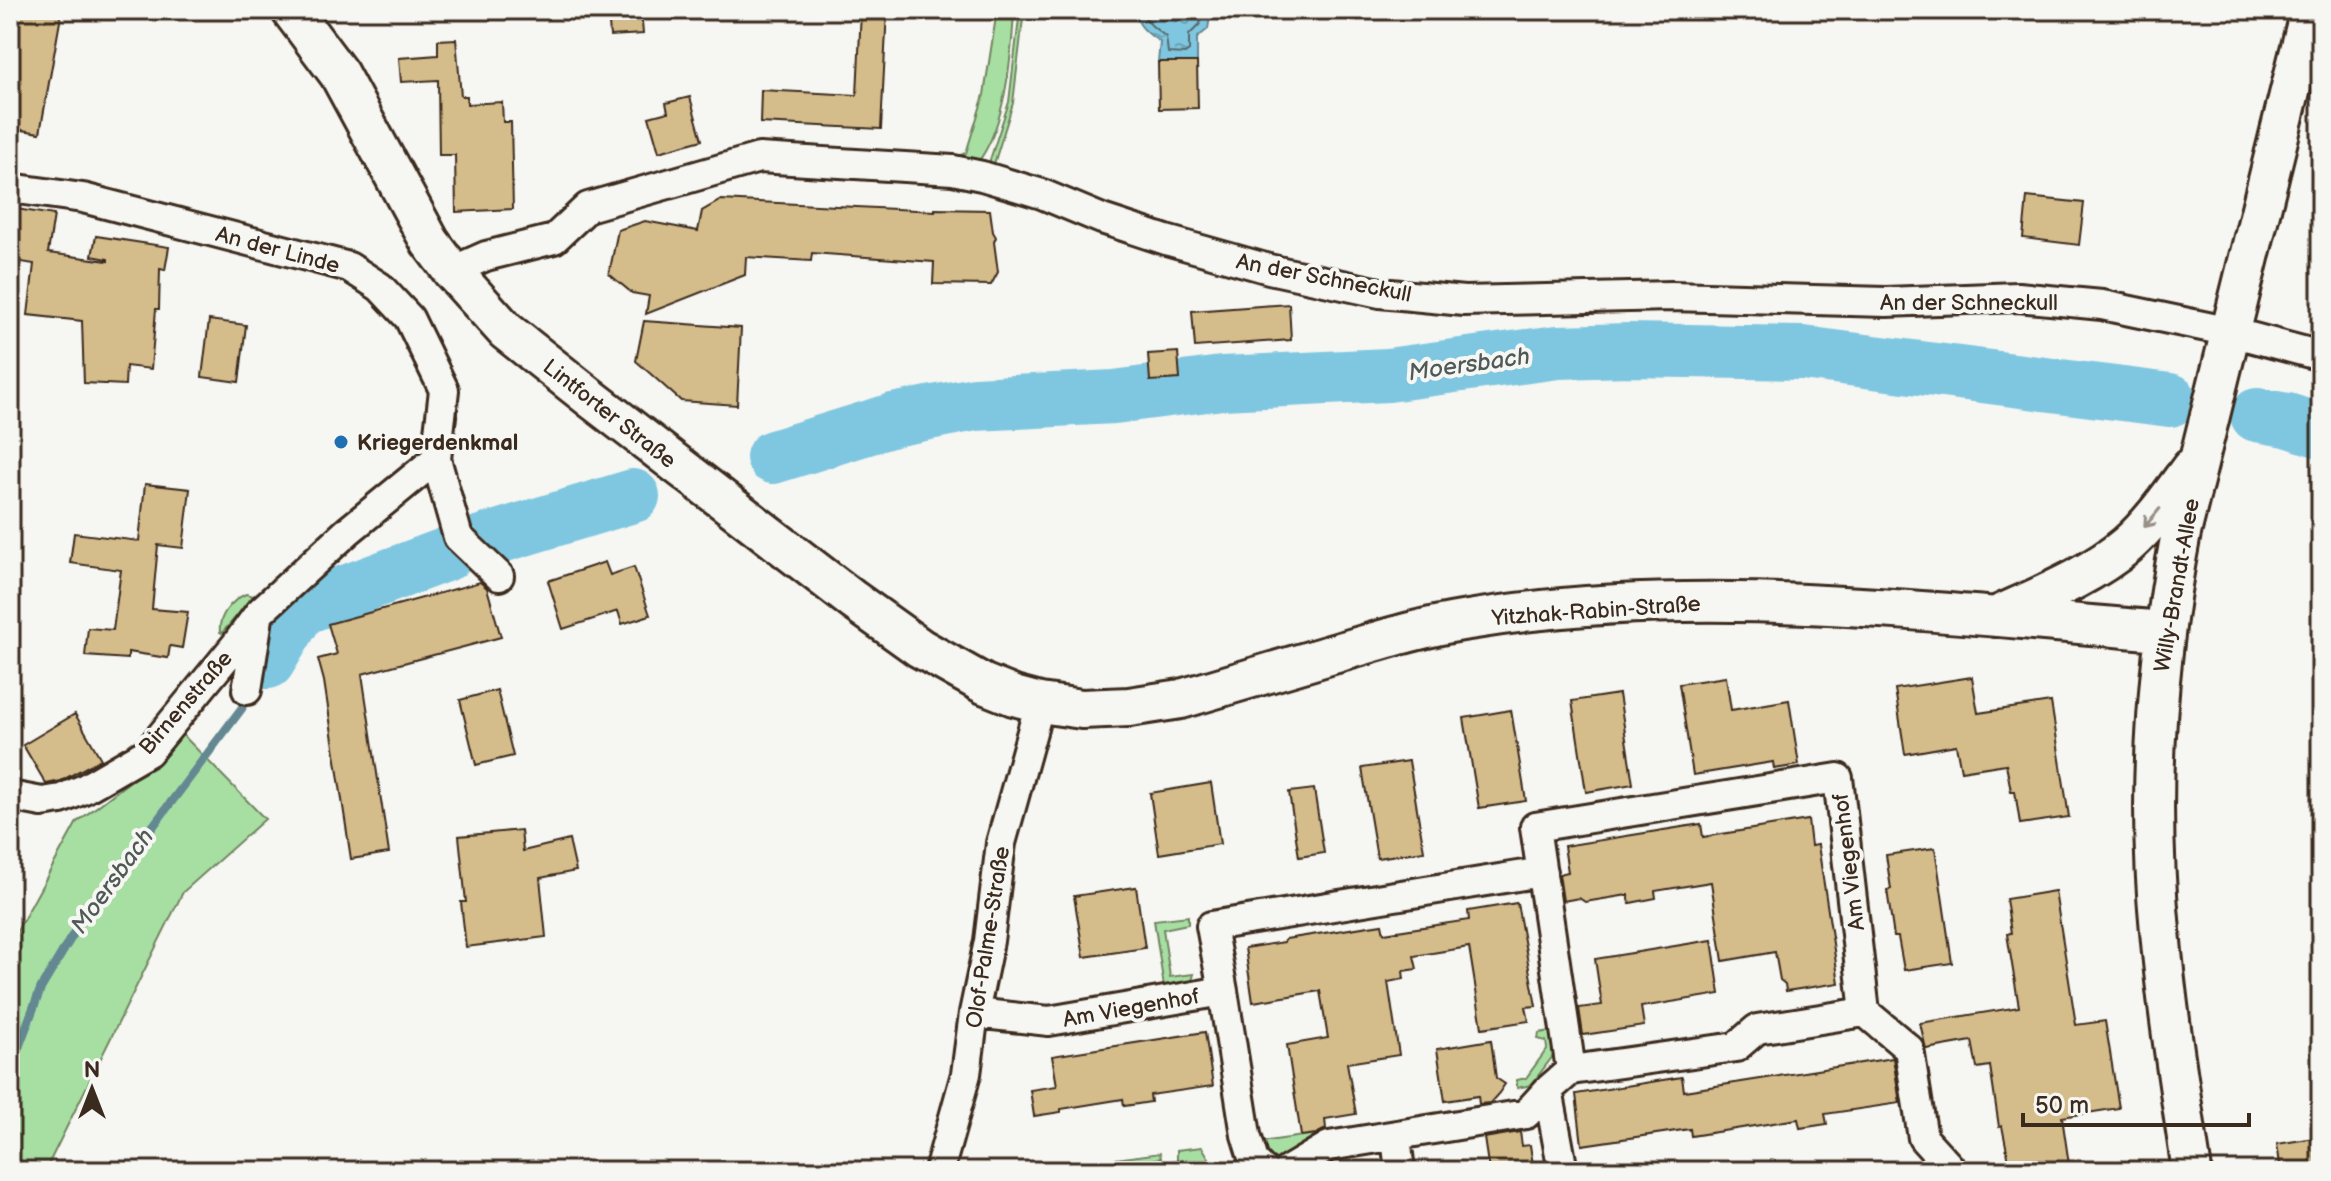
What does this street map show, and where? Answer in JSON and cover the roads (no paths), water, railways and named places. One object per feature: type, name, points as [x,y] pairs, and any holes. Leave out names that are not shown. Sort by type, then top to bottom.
[{"type":"street","name":"Lintforter Straße","points":[[291,10],[339,74],[430,242],[506,331],[853,600],[920,648],[965,674],[1014,696],[1040,703]]},
{"type":"street","name":"Willy-Brandt-Allee","points":[[2192,1171],[2166,992],[2157,892],[2154,825],[2164,631],[2181,533],[2310,10]]},
{"type":"street","name":"An der Schneckull","points":[[452,271],[486,256],[554,239],[588,207],[759,158],[953,170],[982,176],[1042,194],[1102,219],[1166,240],[1269,269],[1380,293],[1464,301],[1671,296],[1886,302],[2018,297],[2102,305],[2231,332],[2321,356]]},
{"type":"street","name":"An der Linde","points":[[10,188],[83,198],[349,267],[380,287],[409,318],[444,390],[438,446]]},
{"type":"street","points":[[438,446],[458,537],[499,576]]},
{"type":"street","name":"Birnenstraße","points":[[10,796],[42,802],[61,799],[148,752],[259,613],[438,446]]},
{"type":"street","points":[[1995,617],[2071,582],[2125,547],[2150,522],[2200,457]]},
{"type":"street","name":"Yitzhak-Rabin-Straße","points":[[1040,703],[1106,709],[1181,699],[1382,640],[1459,621],[1556,609],[1723,602],[1995,617],[2164,631]]},
{"type":"street","name":"Birnenstraße","points":[[247,690],[259,613]]},
{"type":"street","name":"Olof-Palme-Straße","points":[[939,1171],[966,1074],[974,1013],[989,941],[1001,843],[1040,703]]},
{"type":"street","name":"Am Viegenhof","points":[[1571,1070],[1535,827],[1838,778],[1865,1012]]},
{"type":"street","name":"Am Viegenhof","points":[[974,1013],[1049,1021],[1223,991],[1211,926],[1542,872]]},
{"type":"street","points":[[1223,991],[1246,1135],[1254,1161],[1264,1171]]},
{"type":"street","points":[[1287,1171],[1329,1146],[1526,1114],[1571,1070],[1736,1047],[1757,1029],[1865,1012],[1909,1049],[1923,1138],[1953,1171]]},
{"type":"street","points":[[1548,1090],[1563,1171]]},
{"type":"street","points":[[1396,1137],[1400,1171]]},
{"type":"water","points":[[1135,10],[1211,10],[1208,29],[1197,38],[1197,62],[1158,62],[1160,42],[1140,25]]},
{"type":"waterway","name":"Moersbach","points":[[773,457],[893,420],[975,404],[1114,397],[1222,383],[1388,375],[1558,352],[1803,353],[2170,400]]},
{"type":"waterway","name":"Moersbach","points":[[2257,415],[2287,420],[2321,431]]},
{"type":"waterway","name":"Moersbach","points":[[481,542],[633,496]]},
{"type":"waterway","name":"Moersbach","points":[[268,662],[300,609],[447,554]]},
{"type":"waterway","name":"Moersbach","points":[[10,1070],[41,988],[78,926],[242,708]]},
{"type":"place","name":"Kriegerdenkmal","points":[[341,442]]}]
